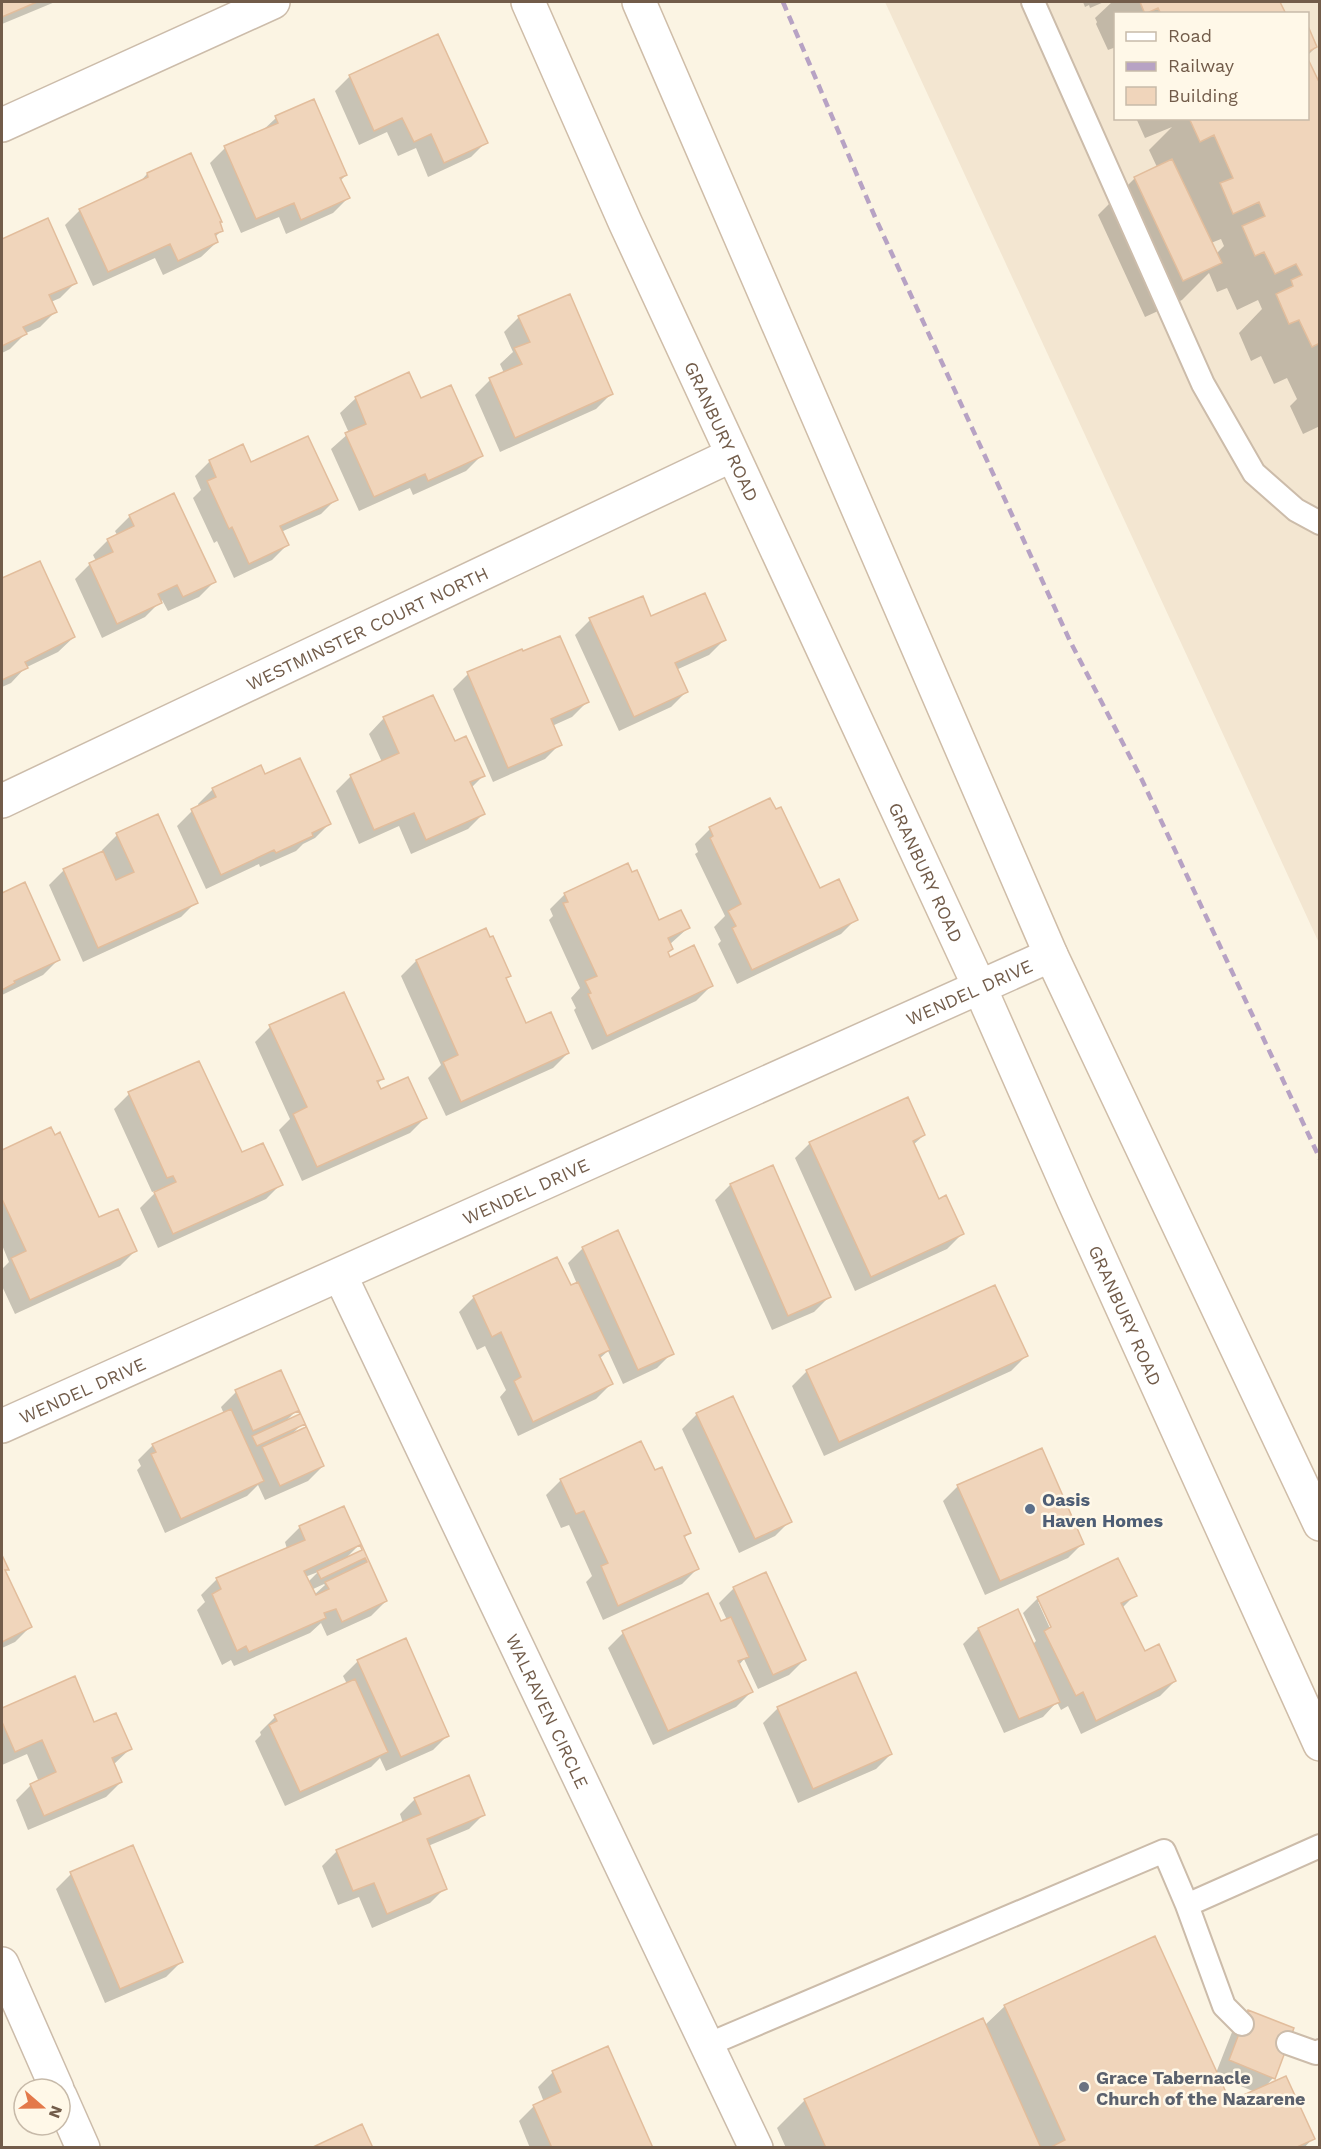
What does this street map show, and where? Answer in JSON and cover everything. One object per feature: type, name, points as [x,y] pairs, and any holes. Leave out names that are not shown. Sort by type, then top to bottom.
[{"type":"main road","points":[[2,125],[273,2]]},
{"type":"main road","name":"GRANBURY ROAD","points":[[528,2],[625,222],[980,988],[1320,1744]]},
{"type":"main road","points":[[639,2],[1051,955],[1320,1524]]},
{"type":"main road","name":"WESTMINSTER COURT NORTH","points":[[2,801],[732,455]]},
{"type":"main road","name":"WENDEL DRIVE","points":[[2,1426],[1051,955]]},
{"type":"main road","name":"WALRAVEN CIRCLE","points":[[340,1275],[756,2148]]},
{"type":"main road","points":[[2,1964],[52,2077]]},
{"type":"main road","points":[[72,2123],[83,2148]]},
{"type":"lane","points":[[1033,2],[1203,384],[1254,473],[1296,510],[1320,523]]},
{"type":"lane","points":[[1187,1905],[1320,1846]]},
{"type":"lane","points":[[707,2044],[1164,1851],[1187,1905],[1224,2006],[1242,2024]]},
{"type":"lane","points":[[1288,2043],[1316,2053],[1320,2051]]},
{"type":"shaded area","points":[[885,2],[1319,2],[1319,943]]},
{"type":"building","points":[[2,2],[37,2],[2,17]]},
{"type":"building","points":[[1140,2],[1280,2],[1285,12],[1160,12],[1158,8],[1144,12]]},
{"type":"building","points":[[1309,28],[1317,47],[1309,51]]},
{"type":"building","points":[[438,34],[488,143],[444,163],[431,134],[414,142],[402,118],[374,131],[349,75]]},
{"type":"building","points":[[1309,61],[1320,84],[1320,343],[1312,347],[1299,320],[1289,324],[1276,294],[1293,286],[1291,280],[1302,275],[1296,264],[1275,274],[1264,252],[1255,256],[1242,226],[1265,216],[1259,202],[1233,214],[1220,183],[1233,178],[1214,135],[1200,142],[1190,120],[1309,120]]},
{"type":"building","points":[[314,99],[347,175],[340,178],[350,198],[301,220],[294,203],[256,219],[224,146],[278,123],[275,116]]},
{"type":"building","points":[[191,153],[222,222],[220,222],[223,231],[215,234],[218,242],[178,261],[170,244],[108,272],[79,209],[148,177],[147,173]]},
{"type":"building","points":[[1172,159],[1222,263],[1183,281],[1134,177]]},
{"type":"building","points":[[48,218],[77,283],[49,295],[57,312],[23,327],[27,334],[2,346],[2,239]]},
{"type":"building","points":[[570,294],[613,394],[515,438],[489,378],[522,364],[514,348],[530,342],[518,316]]},
{"type":"building","points":[[409,372],[421,398],[451,385],[483,456],[428,481],[425,474],[374,497],[345,433],[366,424],[355,397]]},
{"type":"building","points":[[308,436],[338,500],[280,526],[289,545],[249,564],[232,527],[229,529],[207,481],[216,477],[209,460],[243,444],[251,462]]},
{"type":"building","points":[[174,493],[216,582],[183,597],[177,585],[158,594],[162,603],[117,624],[89,563],[113,552],[107,539],[134,526],[129,515]]},
{"type":"building","points":[[40,561],[75,637],[25,662],[28,668],[2,680],[2,578]]},
{"type":"building","points":[[705,593],[726,640],[675,663],[688,692],[634,717],[589,618],[643,596],[651,616]]},
{"type":"building","points":[[560,636],[589,702],[551,719],[562,745],[508,768],[467,672]]},
{"type":"building","points":[[433,695],[455,741],[466,736],[485,776],[470,782],[485,814],[426,840],[414,813],[374,830],[350,775],[399,753],[383,717]]},
{"type":"building","points":[[300,758],[331,824],[312,833],[313,836],[276,853],[274,850],[221,875],[191,809],[216,797],[212,788],[261,765],[265,774]]},
{"type":"building","points":[[770,798],[776,809],[781,807],[820,888],[839,879],[858,920],[752,970],[732,928],[736,926],[728,911],[741,904],[710,838],[713,836],[709,827]]},
{"type":"building","points":[[158,814],[198,903],[98,948],[63,869],[103,851],[116,880],[134,872],[116,833]]},
{"type":"building","points":[[628,863],[632,872],[637,870],[659,920],[681,910],[690,928],[668,938],[673,949],[668,952],[670,957],[694,945],[713,986],[607,1036],[588,994],[591,993],[585,981],[597,976],[563,903],[568,902],[564,893]]},
{"type":"building","points":[[25,882],[60,960],[14,981],[15,983],[2,990],[2,893]]},
{"type":"building","points":[[486,928],[490,937],[493,936],[511,976],[506,978],[526,1023],[551,1012],[569,1053],[461,1102],[443,1062],[458,1055],[416,960]]},
{"type":"building","points":[[344,992],[384,1079],[377,1081],[381,1089],[408,1077],[427,1118],[317,1167],[293,1114],[307,1107],[269,1025]]},
{"type":"building","points":[[199,1061],[242,1152],[263,1143],[283,1185],[173,1234],[154,1192],[176,1182],[173,1176],[167,1178],[128,1092]]},
{"type":"building","points":[[908,1097],[925,1135],[913,1141],[939,1199],[946,1195],[964,1234],[871,1277],[809,1142]]},
{"type":"building","points":[[51,1127],[55,1135],[60,1132],[99,1217],[118,1209],[137,1251],[30,1300],[11,1258],[26,1251],[2,1199],[2,1150]]},
{"type":"building","points":[[773,1165],[831,1297],[788,1316],[730,1184]]},
{"type":"building","points":[[618,1230],[674,1354],[638,1370],[582,1247]]},
{"type":"building","points":[[557,1257],[571,1285],[578,1282],[610,1350],[599,1355],[613,1384],[533,1422],[514,1381],[521,1377],[501,1332],[492,1337],[473,1296]]},
{"type":"building","points":[[995,1285],[1028,1356],[839,1442],[806,1370]]},
{"type":"building","points":[[281,1370],[324,1466],[280,1486],[262,1447],[306,1427],[305,1424],[257,1446],[252,1436],[300,1414],[298,1411],[253,1431],[235,1390]]},
{"type":"building","points":[[733,1396],[792,1522],[755,1539],[696,1413]]},
{"type":"building","points":[[231,1409],[264,1481],[181,1519],[151,1454],[156,1452],[152,1444]]},
{"type":"building","points":[[641,1441],[655,1470],[662,1467],[691,1533],[684,1536],[699,1569],[618,1606],[601,1566],[608,1563],[584,1511],[576,1514],[560,1479]]},
{"type":"building","points":[[1042,1448],[1084,1544],[1000,1581],[957,1485]]},
{"type":"building","points":[[344,1506],[387,1601],[342,1622],[336,1609],[324,1613],[326,1618],[249,1652],[246,1646],[237,1651],[212,1594],[221,1589],[216,1578],[305,1540],[299,1526]],"holes":[[[360,1545],[362,1550],[317,1571],[321,1579],[365,1558],[367,1562],[325,1582],[329,1589],[316,1595],[304,1571]]]},
{"type":"building","points":[[2,1555],[9,1570],[5,1570],[32,1627],[2,1642]]},
{"type":"building","points":[[1118,1558],[1137,1596],[1121,1603],[1145,1651],[1159,1644],[1176,1681],[1096,1721],[1083,1692],[1076,1696],[1044,1631],[1051,1627],[1037,1597]]},
{"type":"building","points":[[766,1572],[806,1660],[773,1675],[733,1587]]},
{"type":"building","points":[[708,1593],[721,1621],[731,1617],[749,1657],[738,1661],[753,1692],[668,1731],[622,1631]]},
{"type":"building","points":[[1018,1609],[1060,1702],[1019,1719],[978,1628]]},
{"type":"building","points":[[406,1638],[449,1736],[401,1757],[357,1660]]},
{"type":"building","points":[[856,1672],[892,1754],[813,1789],[777,1707]]},
{"type":"building","points":[[75,1676],[94,1722],[116,1713],[132,1749],[112,1758],[122,1782],[44,1816],[30,1784],[56,1772],[42,1740],[15,1752],[2,1722],[2,1708]]},
{"type":"building","points":[[355,1679],[388,1752],[300,1792],[269,1725],[277,1721],[274,1715]]},
{"type":"building","points":[[469,1775],[485,1815],[427,1839],[447,1889],[387,1914],[374,1883],[353,1891],[336,1850],[421,1814],[414,1798]]},
{"type":"building","points":[[133,1845],[183,1962],[120,1989],[70,1872]]},
{"type":"building","points":[[1155,1936],[1230,2101],[1286,2076],[1315,2139],[1295,2148],[1049,2148],[1065,2140],[1004,2005]]},
{"type":"building","points":[[1248,2010],[1294,2028],[1275,2079],[1229,2060]]},
{"type":"building","points":[[983,2018],[1041,2148],[826,2148],[804,2099]]},
{"type":"building","points":[[608,2046],[653,2148],[552,2148],[533,2105],[561,2092],[552,2071]]},
{"type":"building","points":[[362,2124],[373,2148],[311,2148]]},
{"type":"railway","points":[[783,2],[875,217],[1070,641],[1142,780],[1320,1159]]},
{"type":"place","name":"Oasis Haven Homes","points":[[1030,1509]]},
{"type":"place","name":"Grace Tabernacle Church of the Nazarene","points":[[1084,2087]]}]
